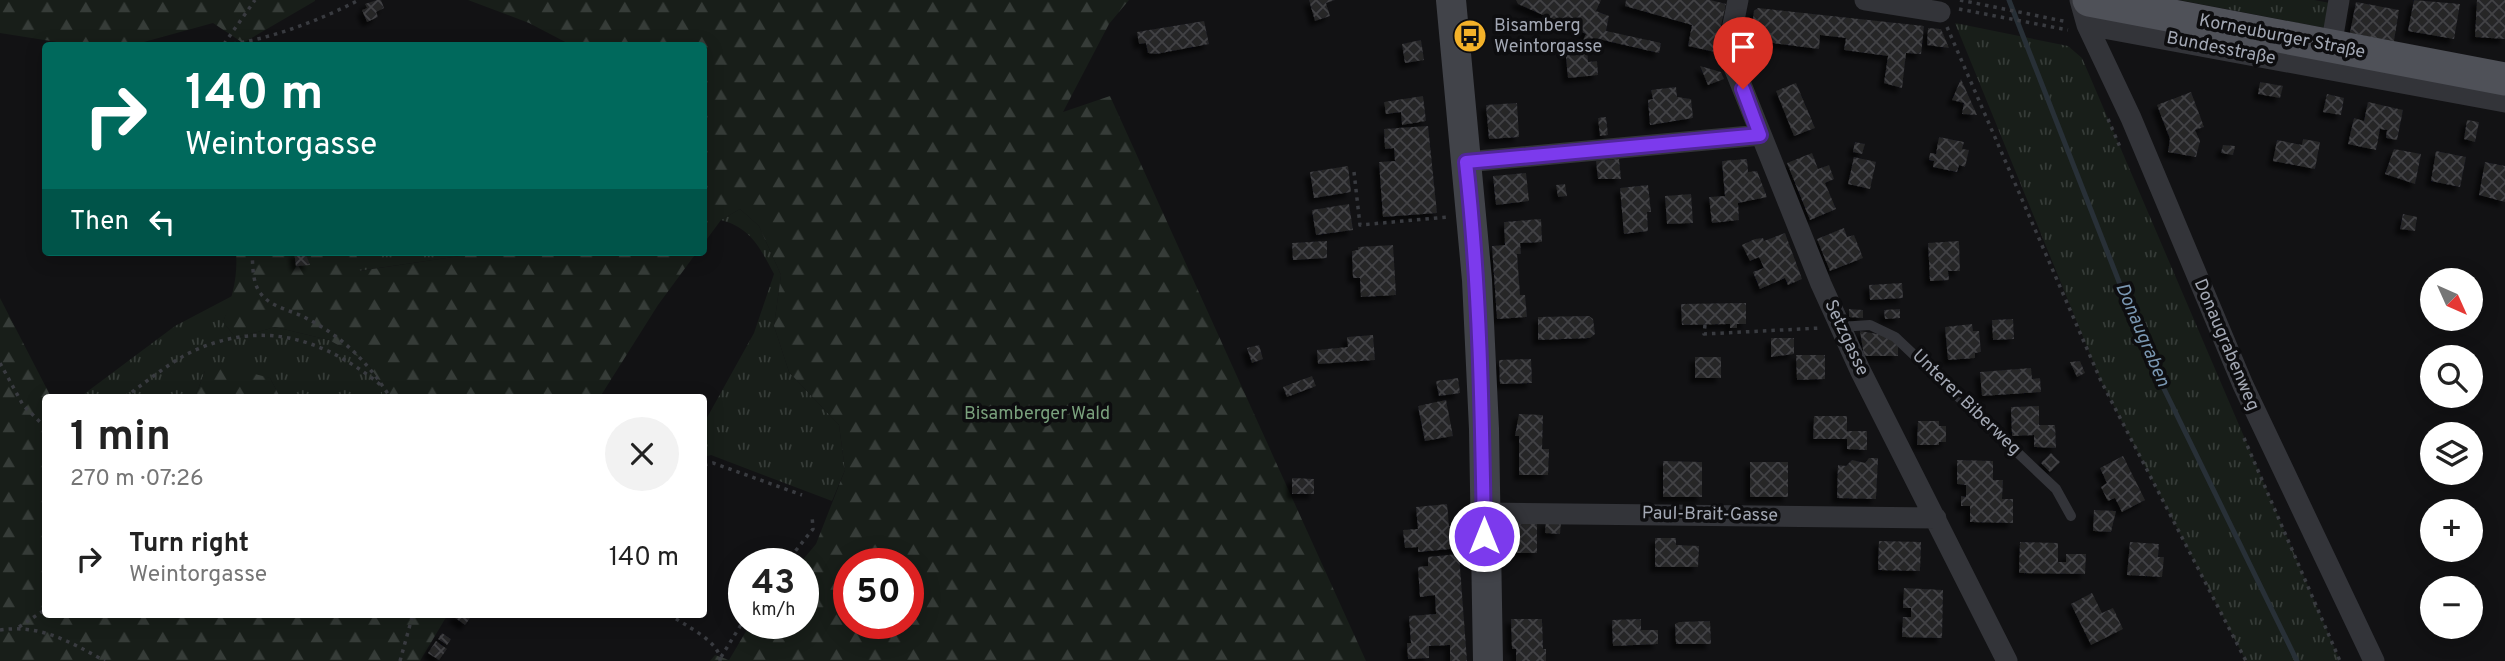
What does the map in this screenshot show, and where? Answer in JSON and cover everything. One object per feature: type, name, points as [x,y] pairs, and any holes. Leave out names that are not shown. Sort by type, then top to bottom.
[{"type":"main road","points":[[1450,3],[1471,214],[1483,415],[1488,661]]},
{"type":"main road","name":"Korneuburger Straße","points":[[2083,20],[2331,47],[2505,79]]},
{"type":"street","name":"Setzgasse","points":[[1738,0],[1731,35],[1732,56],[1760,135],[1840,327],[2007,661]]},
{"type":"street","points":[[1865,0],[1940,12]]},
{"type":"street","points":[[2080,0],[2083,20]]},
{"type":"street","points":[[2331,47],[2339,0]]},
{"type":"street","name":"Bundesstraße","points":[[2083,20],[2505,102]]},
{"type":"street","name":"Donaugrabenweg","points":[[2083,20],[2131,118],[2263,430],[2374,661]]},
{"type":"street","points":[[1466,162],[1760,135]]},
{"type":"street","name":"Paul-Brait-Gasse","points":[[1484,513],[1936,518]]},
{"type":"lane","name":"Unterer Biberweg","points":[[1840,327],[1870,325],[1895,337],[2056,489],[2071,516]]},
{"type":"path","points":[[226,42],[255,0]]},
{"type":"path","points":[[246,42],[331,14],[359,0]]},
{"type":"path","points":[[1962,0],[2083,20]]},
{"type":"path","points":[[1966,10],[2083,20]]},
{"type":"path","points":[[1940,12],[2101,381],[2246,661]]},
{"type":"path","points":[[1354,172],[1360,225],[1471,214]]},
{"type":"path","points":[[252,256],[254,277],[261,295],[334,334],[360,356],[388,394]]},
{"type":"path","points":[[1705,325],[1703,334],[1735,330],[1840,327]]},
{"type":"path","points":[[129,394],[178,360],[202,348],[268,334],[299,339],[332,351],[382,386]]},
{"type":"path","points":[[0,363],[23,405],[42,424]]},
{"type":"path","points":[[707,464],[713,463],[802,495]]},
{"type":"path","points":[[798,548],[813,529],[812,515]]},
{"type":"path","points":[[19,627],[42,612]]},
{"type":"path","points":[[400,661],[412,618]]},
{"type":"path","points":[[674,618],[714,646],[721,660]]},
{"type":"path","points":[[0,630],[19,627],[55,634],[105,661]]},
{"type":"path","points":[[721,660],[733,639]]},
{"type":"green space","points":[[0,0],[315,0],[245,42],[213,23],[144,42],[57,42],[0,33]]},
{"type":"green space","name":"Bisamberger Wald","points":[[468,0],[1129,0],[1109,24],[1063,112],[1110,96],[1366,661],[710,661],[715,655],[729,660],[741,639],[819,639],[819,548],[813,548],[845,470],[839,425],[789,372],[774,326],[781,275],[759,226],[740,209],[721,220],[707,239],[707,42],[565,42],[529,23]]},
{"type":"green space","points":[[2179,0],[2314,0],[2330,3],[2326,28]]},
{"type":"green space","points":[[1955,23],[2068,46],[2082,58],[2340,661],[2246,661],[2101,381]]},
{"type":"green space","points":[[740,209],[759,226],[781,275],[774,326],[789,372],[839,425],[845,470],[832,501],[711,455],[707,456],[707,418],[754,333],[774,274],[754,240],[740,228],[721,220]]},
{"type":"green space","points":[[236,256],[357,256],[359,271],[460,256],[694,256],[658,305],[602,394],[382,394],[382,385],[366,361],[329,340],[275,327],[236,338],[223,322],[234,288]]},
{"type":"green space","points":[[356,256],[460,256],[358,271]]},
{"type":"green space","points":[[234,295],[223,322],[236,338],[275,327],[329,340],[366,361],[382,386],[382,394],[278,394],[270,378],[205,371],[196,394],[84,394],[175,326]]},
{"type":"green space","points":[[0,298],[49,394],[42,394],[42,618],[446,618],[420,661],[0,661]]},
{"type":"green space","points":[[232,368],[270,378],[278,394],[196,394],[205,371]]},
{"type":"building","points":[[381,0],[384,8],[376,12],[378,17],[367,22],[362,10],[367,8],[365,4]]},
{"type":"building","points":[[1309,0],[1335,0],[1326,3],[1330,16],[1315,21]]},
{"type":"building","points":[[1516,0],[1601,0],[1596,11],[1609,16],[1606,31],[1661,43],[1659,53],[1594,38],[1583,40],[1586,34],[1518,4]]},
{"type":"building","points":[[1626,0],[1710,0],[1726,4],[1715,52],[1688,46],[1692,25],[1625,6]]},
{"type":"building","points":[[2414,0],[2460,4],[2454,39],[2408,31]]},
{"type":"building","points":[[2477,0],[2505,0],[2505,39],[2475,37]]},
{"type":"building","points":[[2356,2],[2399,10],[2394,41],[2350,33]]},
{"type":"building","points":[[1758,8],[1924,26],[1921,54],[1906,53],[1902,88],[1884,83],[1888,56],[1844,50],[1846,38],[1820,35],[1819,49],[1750,40],[1754,11]]},
{"type":"building","points":[[1204,21],[1209,44],[1156,54],[1148,53],[1146,43],[1139,44],[1137,32]]},
{"type":"building","points":[[1928,28],[1941,29],[1949,48],[1927,45]]},
{"type":"building","points":[[1421,40],[1424,60],[1405,63],[1402,44]]},
{"type":"building","points":[[1587,45],[1588,62],[1597,61],[1598,75],[1568,78],[1565,47]]},
{"type":"building","points":[[1700,66],[1721,72],[1724,79],[1708,85]]},
{"type":"building","points":[[1961,79],[1977,115],[1962,114],[1964,103],[1952,100]]},
{"type":"building","points":[[2260,82],[2283,86],[2280,98],[2258,94]]},
{"type":"building","points":[[1796,83],[1815,128],[1794,136],[1776,91]]},
{"type":"building","points":[[1676,87],[1677,97],[1691,99],[1693,118],[1650,125],[1648,100],[1653,99],[1651,90]]},
{"type":"building","points":[[2191,92],[2204,127],[2195,130],[2200,141],[2196,157],[2168,152],[2170,139],[2157,105]]},
{"type":"building","points":[[2327,94],[2344,98],[2341,115],[2323,112]]},
{"type":"building","points":[[1423,96],[1426,121],[1402,125],[1401,112],[1386,114],[1384,102]]},
{"type":"building","points":[[2368,102],[2403,110],[2397,140],[2386,138],[2387,130],[2380,129],[2376,150],[2348,144],[2354,118],[2364,121]]},
{"type":"building","points":[[1517,103],[1519,137],[1489,139],[1486,105]]},
{"type":"building","points":[[1606,117],[1608,135],[1600,136],[1598,118]]},
{"type":"building","points":[[2467,120],[2479,122],[2475,142],[2464,139]]},
{"type":"building","points":[[1428,126],[1437,213],[1383,217],[1379,162],[1395,161],[1394,148],[1385,149],[1384,129]]},
{"type":"building","points":[[1939,137],[1964,142],[1962,149],[1969,150],[1965,167],[1959,165],[1957,172],[1933,167],[1934,161],[1929,160],[1930,153],[1936,154]]},
{"type":"building","points":[[2303,139],[2320,142],[2315,169],[2273,161],[2277,140],[2302,145]]},
{"type":"building","points":[[1855,142],[1865,144],[1862,154],[1853,152]]},
{"type":"building","points":[[2223,145],[2235,146],[2233,155],[2221,153]]},
{"type":"building","points":[[2394,149],[2421,154],[2415,184],[2385,174]]},
{"type":"building","points":[[2436,151],[2466,157],[2460,187],[2431,181]]},
{"type":"building","points":[[1812,153],[1818,169],[1829,165],[1834,179],[1825,183],[1836,209],[1810,220],[1787,163]]},
{"type":"building","points":[[1854,157],[1876,162],[1870,189],[1848,184]]},
{"type":"building","points":[[1619,159],[1621,179],[1598,179],[1596,161]]},
{"type":"building","points":[[1747,159],[1748,172],[1757,171],[1767,197],[1738,203],[1739,220],[1712,223],[1709,197],[1725,196],[1722,161]]},
{"type":"building","points":[[2485,162],[2505,166],[2505,202],[2479,195]]},
{"type":"building","points":[[1348,166],[1351,192],[1314,198],[1310,172]]},
{"type":"building","points":[[1526,173],[1529,201],[1496,205],[1493,176]]},
{"type":"building","points":[[1565,184],[1567,196],[1558,197],[1556,185]]},
{"type":"building","points":[[1648,185],[1651,212],[1647,212],[1648,231],[1624,234],[1620,188]]},
{"type":"building","points":[[1691,194],[1693,223],[1667,224],[1665,196]]},
{"type":"building","points":[[1349,204],[1353,230],[1316,235],[1312,210]]},
{"type":"building","points":[[2403,214],[2417,217],[2415,231],[2400,229]]},
{"type":"building","points":[[1541,219],[1542,242],[1520,243],[1521,254],[1517,254],[1520,295],[1525,295],[1527,317],[1497,319],[1492,246],[1505,245],[1504,222]]},
{"type":"building","points":[[1844,228],[1847,237],[1854,235],[1863,258],[1830,271],[1817,239]]},
{"type":"building","points":[[1785,233],[1802,279],[1788,285],[1785,278],[1760,289],[1753,272],[1764,268],[1759,257],[1750,261],[1742,245],[1755,239],[1763,238],[1764,241]]},
{"type":"building","points":[[1327,241],[1327,258],[1293,260],[1292,243]]},
{"type":"building","points":[[1959,241],[1960,271],[1948,271],[1949,280],[1930,281],[1928,243]]},
{"type":"building","points":[[1393,245],[1396,295],[1361,297],[1360,278],[1353,278],[1352,251],[1358,250],[1358,247]]},
{"type":"building","points":[[295,256],[307,256],[310,265],[296,266]]},
{"type":"building","points":[[1902,283],[1903,298],[1870,300],[1869,285]]},
{"type":"building","points":[[1746,303],[1746,324],[1737,324],[1737,328],[1730,328],[1730,324],[1682,325],[1681,304]]},
{"type":"building","points":[[1849,309],[1863,310],[1863,318],[1849,317]]},
{"type":"building","points":[[1900,309],[1900,318],[1885,319],[1884,310]]},
{"type":"building","points":[[1589,316],[1593,319],[1595,334],[1590,338],[1538,340],[1538,317]]},
{"type":"building","points":[[2013,319],[2014,339],[1993,340],[1992,320]]},
{"type":"building","points":[[1972,324],[1973,331],[1979,331],[1981,352],[1975,353],[1975,358],[1948,360],[1945,327]]},
{"type":"building","points":[[1860,331],[1883,335],[1898,344],[1898,356],[1864,356]]},
{"type":"building","points":[[1373,335],[1375,360],[1318,364],[1317,350],[1348,347],[1347,337]]},
{"type":"building","points":[[1771,338],[1794,338],[1794,354],[1771,357]]},
{"type":"building","points":[[1259,345],[1263,359],[1252,363],[1247,348]]},
{"type":"building","points":[[1796,355],[1825,355],[1825,379],[1797,380]]},
{"type":"building","points":[[1695,357],[1721,357],[1721,378],[1695,378]]},
{"type":"building","points":[[1531,359],[1532,383],[1500,384],[1499,360]]},
{"type":"building","points":[[2080,361],[2085,373],[2077,377],[2070,362]]},
{"type":"building","points":[[2031,368],[2032,379],[2040,378],[2041,392],[1982,396],[1980,372]]},
{"type":"building","points":[[1312,376],[1316,386],[1287,397],[1283,387]]},
{"type":"building","points":[[1458,378],[1460,393],[1439,396],[1436,381]]},
{"type":"building","points":[[1446,400],[1453,436],[1425,441],[1418,406]]},
{"type":"building","points":[[2039,406],[2039,425],[2055,425],[2056,448],[2034,447],[2034,435],[2012,436],[2011,407]]},
{"type":"building","points":[[1519,414],[1543,415],[1542,449],[1549,449],[1548,475],[1519,475],[1519,436],[1515,436]]},
{"type":"building","points":[[1814,416],[1847,416],[1847,431],[1867,431],[1867,450],[1847,449],[1847,439],[1813,439]]},
{"type":"building","points":[[1918,421],[1939,421],[1939,426],[1946,426],[1946,442],[1939,442],[1939,445],[1917,445]]},
{"type":"building","points":[[2051,453],[2060,462],[2050,472],[2041,463]]},
{"type":"building","points":[[2123,456],[2145,500],[2122,512],[2115,498],[2108,501],[2101,487],[2107,483],[2100,468]]},
{"type":"building","points":[[1869,458],[1878,458],[1876,499],[1837,498],[1838,465],[1846,466],[1852,460],[1865,463]]},
{"type":"building","points":[[1957,460],[1993,461],[1993,480],[2003,480],[2002,499],[2013,499],[2013,523],[1970,522],[1970,506],[1961,506],[1961,496],[1966,497],[1966,485],[1957,484]]},
{"type":"building","points":[[1663,461],[1702,462],[1702,497],[1663,497]]},
{"type":"building","points":[[1750,462],[1788,462],[1788,497],[1750,497]]},
{"type":"building","points":[[1292,478],[1314,479],[1314,494],[1292,494]]},
{"type":"building","points":[[1447,504],[1449,526],[1454,526],[1455,537],[1460,536],[1461,548],[1418,552],[1418,547],[1405,548],[1403,530],[1418,529],[1416,507]]},
{"type":"building","points":[[2094,510],[2116,511],[2111,532],[2093,531]]},
{"type":"building","points":[[1546,521],[1561,522],[1560,534],[1545,533]]},
{"type":"building","points":[[1506,522],[1537,522],[1537,553],[1510,553],[1510,546],[1506,546]]},
{"type":"building","points":[[1655,538],[1676,538],[1676,545],[1699,546],[1698,567],[1655,567]]},
{"type":"building","points":[[1879,541],[1921,542],[1920,571],[1878,570]]},
{"type":"building","points":[[2020,542],[2058,543],[2058,562],[2066,562],[2066,554],[2086,554],[2085,574],[2019,573]]},
{"type":"building","points":[[2130,542],[2159,544],[2158,557],[2164,557],[2162,577],[2127,575]]},
{"type":"building","points":[[1459,554],[1467,661],[1450,661],[1450,645],[1429,646],[1429,658],[1408,659],[1407,643],[1411,643],[1409,616],[1436,614],[1435,595],[1420,597],[1418,567],[1428,566],[1428,557]]},
{"type":"building","points":[[1904,588],[1943,590],[1942,638],[1902,637],[1903,617],[1911,617],[1911,608],[1903,608]]},
{"type":"building","points":[[2092,593],[2102,613],[2113,608],[2123,629],[2091,645],[2071,604]]},
{"type":"building","points":[[455,618],[470,618],[465,625]]},
{"type":"building","points":[[1511,619],[1542,619],[1546,661],[1516,661],[1516,649],[1512,649]]},
{"type":"building","points":[[1641,619],[1641,630],[1658,630],[1658,644],[1613,646],[1612,620]]},
{"type":"building","points":[[1710,621],[1711,644],[1676,644],[1675,624]]},
{"type":"building","points":[[442,633],[451,639],[447,645],[438,639]]},
{"type":"building","points":[[436,641],[447,649],[439,660],[428,653]]},
{"type":"waterway","name":"Donaugraben","points":[[2009,0],[2148,356],[2297,661]]},
{"type":"place","name":"Bisamberg Weintorgasse","points":[[1470,36]]},
{"type":"route","points":[[1484,536],[1484,429],[1477,280],[1466,162],[1760,135],[1743,89]]}]
